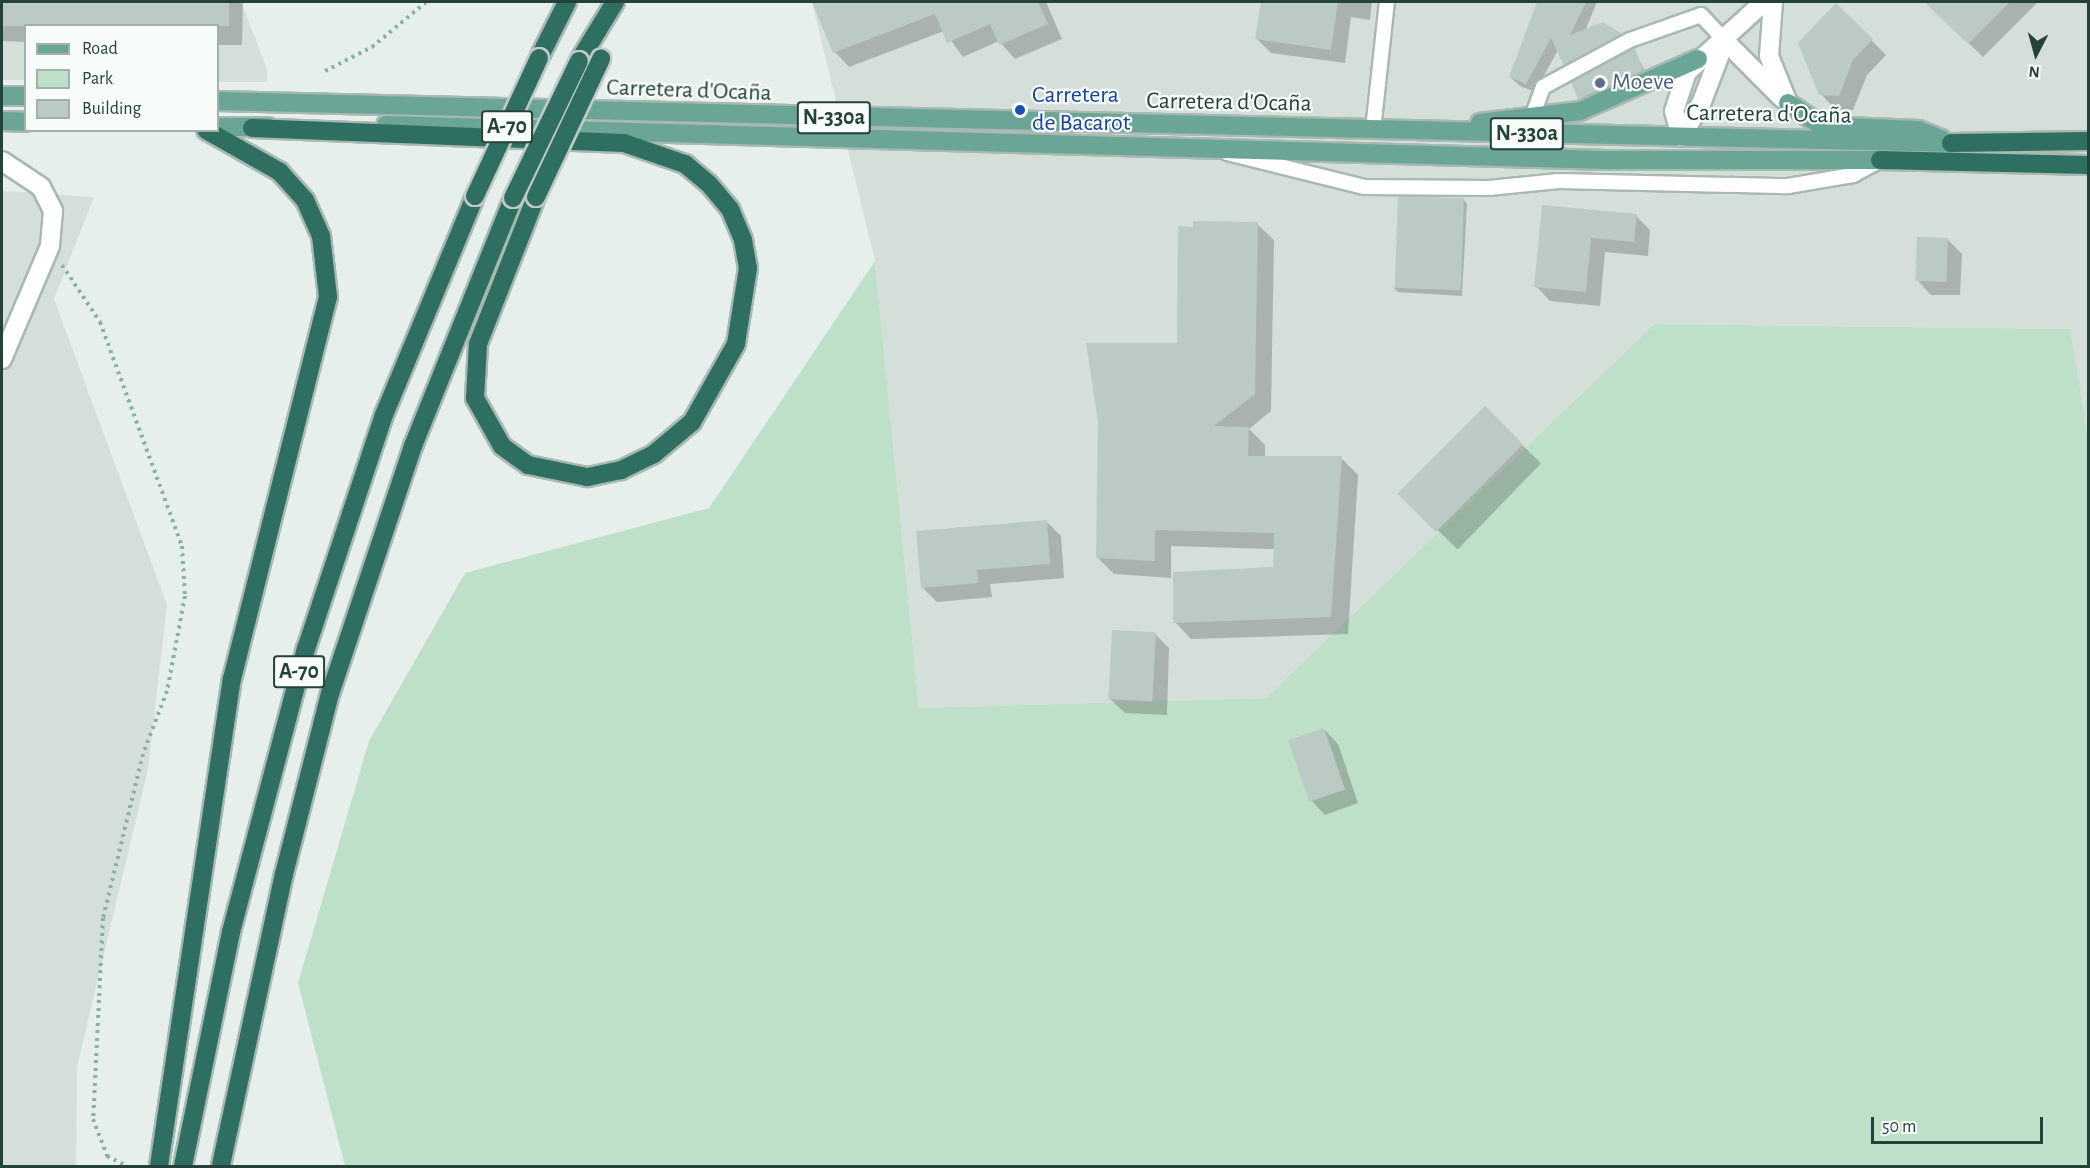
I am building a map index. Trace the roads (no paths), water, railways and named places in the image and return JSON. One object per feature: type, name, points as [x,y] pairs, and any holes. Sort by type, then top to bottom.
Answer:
[{"type":"highway","name":"A-70","points":[[183,1167],[231,932],[306,649],[384,415],[475,196],[567,2]]},
{"type":"highway","name":"A-70","points":[[221,1165],[274,916],[330,694],[413,446],[513,198],[579,61],[612,7]]},
{"type":"highway","points":[[252,128],[624,143],[685,164],[709,184],[730,209],[743,240],[748,268],[736,344],[692,422],[654,454],[621,470],[587,477],[528,465],[502,446],[475,398],[478,344],[536,197],[601,59],[612,7]]},
{"type":"highway","points":[[159,1167],[232,679],[328,297],[321,236],[305,200],[280,172],[210,132]]},
{"type":"highway","points":[[1951,143],[2088,141]]},
{"type":"highway","points":[[1880,160],[2088,165]]},
{"type":"main road","points":[[1373,130],[1531,120],[1617,98],[1698,59]]},
{"type":"main road","points":[[2,96],[24,96]]},
{"type":"main road","name":"Carretera d'Ocaña","points":[[219,101],[1951,143]]},
{"type":"main road","points":[[1788,103],[1822,126],[1918,130],[1951,143]]},
{"type":"main road","points":[[2,121],[24,122]]},
{"type":"main road","name":"Carretera d'Ocaña","points":[[219,127],[622,128],[1219,151],[1880,160]]},
{"type":"main road","points":[[1262,151],[1345,141],[1663,149],[1681,137],[1696,149],[1853,161]]},
{"type":"street","points":[[1681,137],[1676,99],[1698,59],[1725,41],[1764,2]]},
{"type":"street","points":[[1773,2],[1769,56],[1788,103]]},
{"type":"street","points":[[1725,41],[1788,103]]},
{"type":"street","points":[[1681,137],[1701,104],[1725,41]]},
{"type":"street","points":[[2,161],[41,187],[53,211],[50,246],[2,358]]},
{"type":"lane","points":[[1373,130],[1387,2]]},
{"type":"lane","points":[[1531,120],[1543,87],[1640,35],[1701,15],[1725,41]]},
{"type":"lane","points":[[1219,151],[1276,170],[1364,187],[1489,188],[1559,181],[1788,186],[1852,175],[1880,160]]},
{"type":"place","name":"Moeve","points":[[1600,83]]},
{"type":"place","name":"Carretera de Bacarot","points":[[1020,110]]}]
